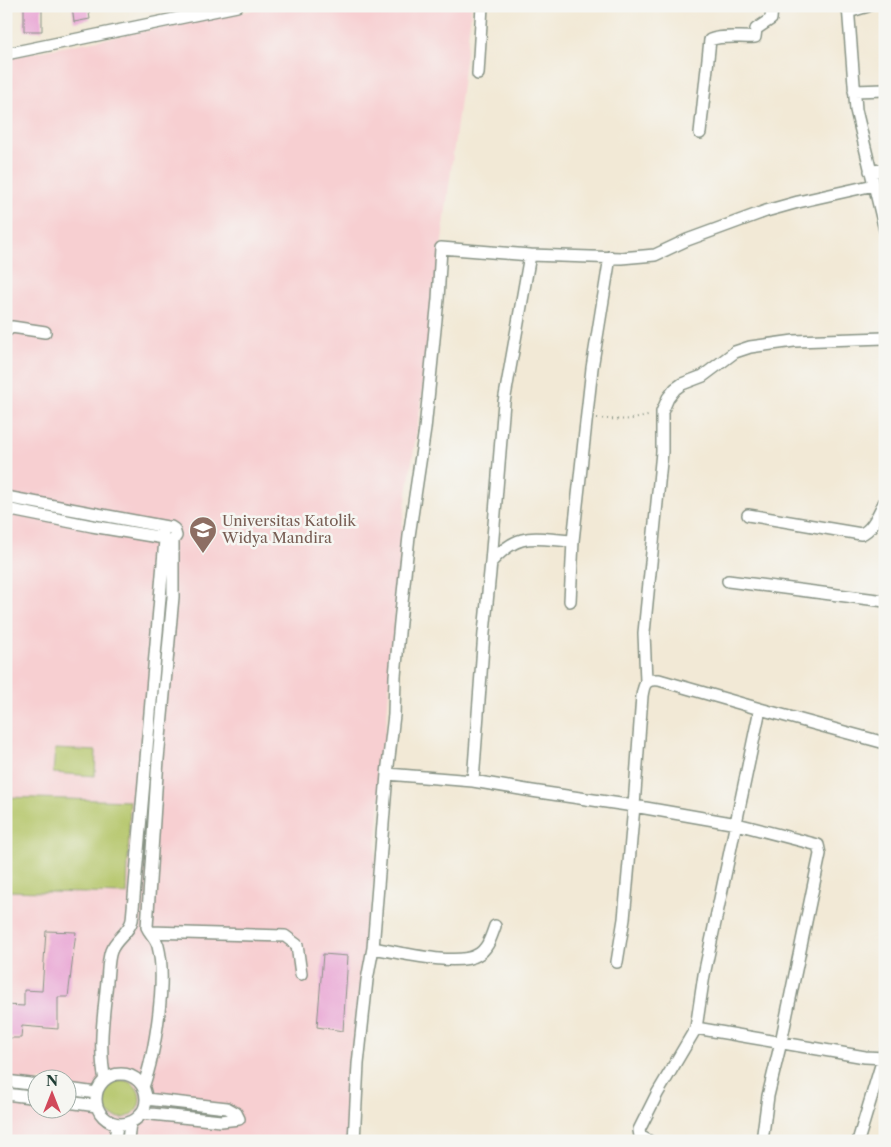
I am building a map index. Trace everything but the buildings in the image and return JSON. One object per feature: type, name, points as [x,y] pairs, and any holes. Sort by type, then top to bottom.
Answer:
[{"type":"street","points":[[6,54],[237,6]]},
{"type":"street","points":[[478,74],[482,6]]},
{"type":"street","points":[[700,133],[710,40],[717,37],[755,37],[756,29],[771,19],[772,6]]},
{"type":"street","points":[[868,6],[848,9],[854,91],[856,110],[885,230]]},
{"type":"street","points":[[854,91],[885,90]]},
{"type":"street","points":[[870,171],[885,170]]},
{"type":"street","points":[[354,1141],[359,1055],[367,980],[373,948],[387,774],[394,715],[395,676],[408,546],[425,429],[438,299],[441,248],[530,256],[621,258],[655,255],[687,240],[715,231],[742,219],[798,202],[874,186]]},
{"type":"street","points":[[473,781],[504,402],[530,256]]},
{"type":"street","points":[[570,601],[573,541],[592,368],[610,257]]},
{"type":"street","points":[[6,331],[12,327],[44,332]]},
{"type":"street","points":[[617,962],[624,918],[642,696],[646,681],[644,633],[662,452],[662,412],[668,398],[682,384],[703,376],[735,352],[750,347],[794,341],[885,338]]},
{"type":"street","points":[[6,497],[167,536]]},
{"type":"street","points":[[748,515],[861,534],[867,531],[885,501]]},
{"type":"street","points":[[6,509],[92,526],[167,536]]},
{"type":"street","points":[[141,1113],[221,1121],[239,1119],[231,1109],[144,1093],[135,1078],[123,1074],[105,1080],[96,1093],[97,1106],[101,1114],[108,1121],[118,1124],[130,1122],[141,1113],[144,1093],[155,1039],[162,967],[156,939],[147,926],[158,759],[173,597],[167,536]]},
{"type":"street","points":[[105,1080],[101,1060],[110,951],[118,938],[129,929],[132,920],[167,536]]},
{"type":"street","points":[[491,562],[508,545],[527,538],[573,541]]},
{"type":"street","points":[[728,581],[885,601]]},
{"type":"street","points":[[646,681],[650,679],[659,680],[885,743]]},
{"type":"street","points":[[649,1141],[640,1136],[639,1130],[657,1094],[696,1028],[701,991],[760,709]]},
{"type":"street","points":[[387,774],[473,781],[634,806],[737,824],[815,844],[820,848],[781,1042],[766,1104],[762,1141]]},
{"type":"street","points":[[373,948],[459,960],[478,954],[488,944],[496,926]]},
{"type":"street","points":[[150,932],[285,936],[298,945],[301,974]]},
{"type":"street","points":[[696,1028],[865,1058],[884,1056],[858,1141]]},
{"type":"street","points":[[28,1084],[12,1082],[11,1095],[28,1097]]},
{"type":"street","points":[[78,1090],[96,1093]]},
{"type":"street","points":[[78,1103],[97,1106]]},
{"type":"street","points":[[128,1141],[130,1122]]},
{"type":"street","points":[[115,1141],[118,1124]]},
{"type":"path","points":[[587,417],[623,421],[662,412]]},
{"type":"shaded area","name":"Universitas Katolik Widya Mandira","points":[[273,6],[472,6],[422,397],[403,520],[371,910],[350,1095],[347,1141],[6,1141],[6,58]]},
{"type":"green space","points":[[55,749],[96,751],[95,776],[53,773]]},
{"type":"green space","points":[[6,797],[130,801],[127,894],[6,891]]},
{"type":"green space","points":[[121,1080],[134,1086],[140,1099],[134,1112],[121,1118],[108,1112],[102,1099],[108,1086]]},
{"type":"place","name":"Universitas Katolik Widya Mandira","points":[[203,554]]}]
